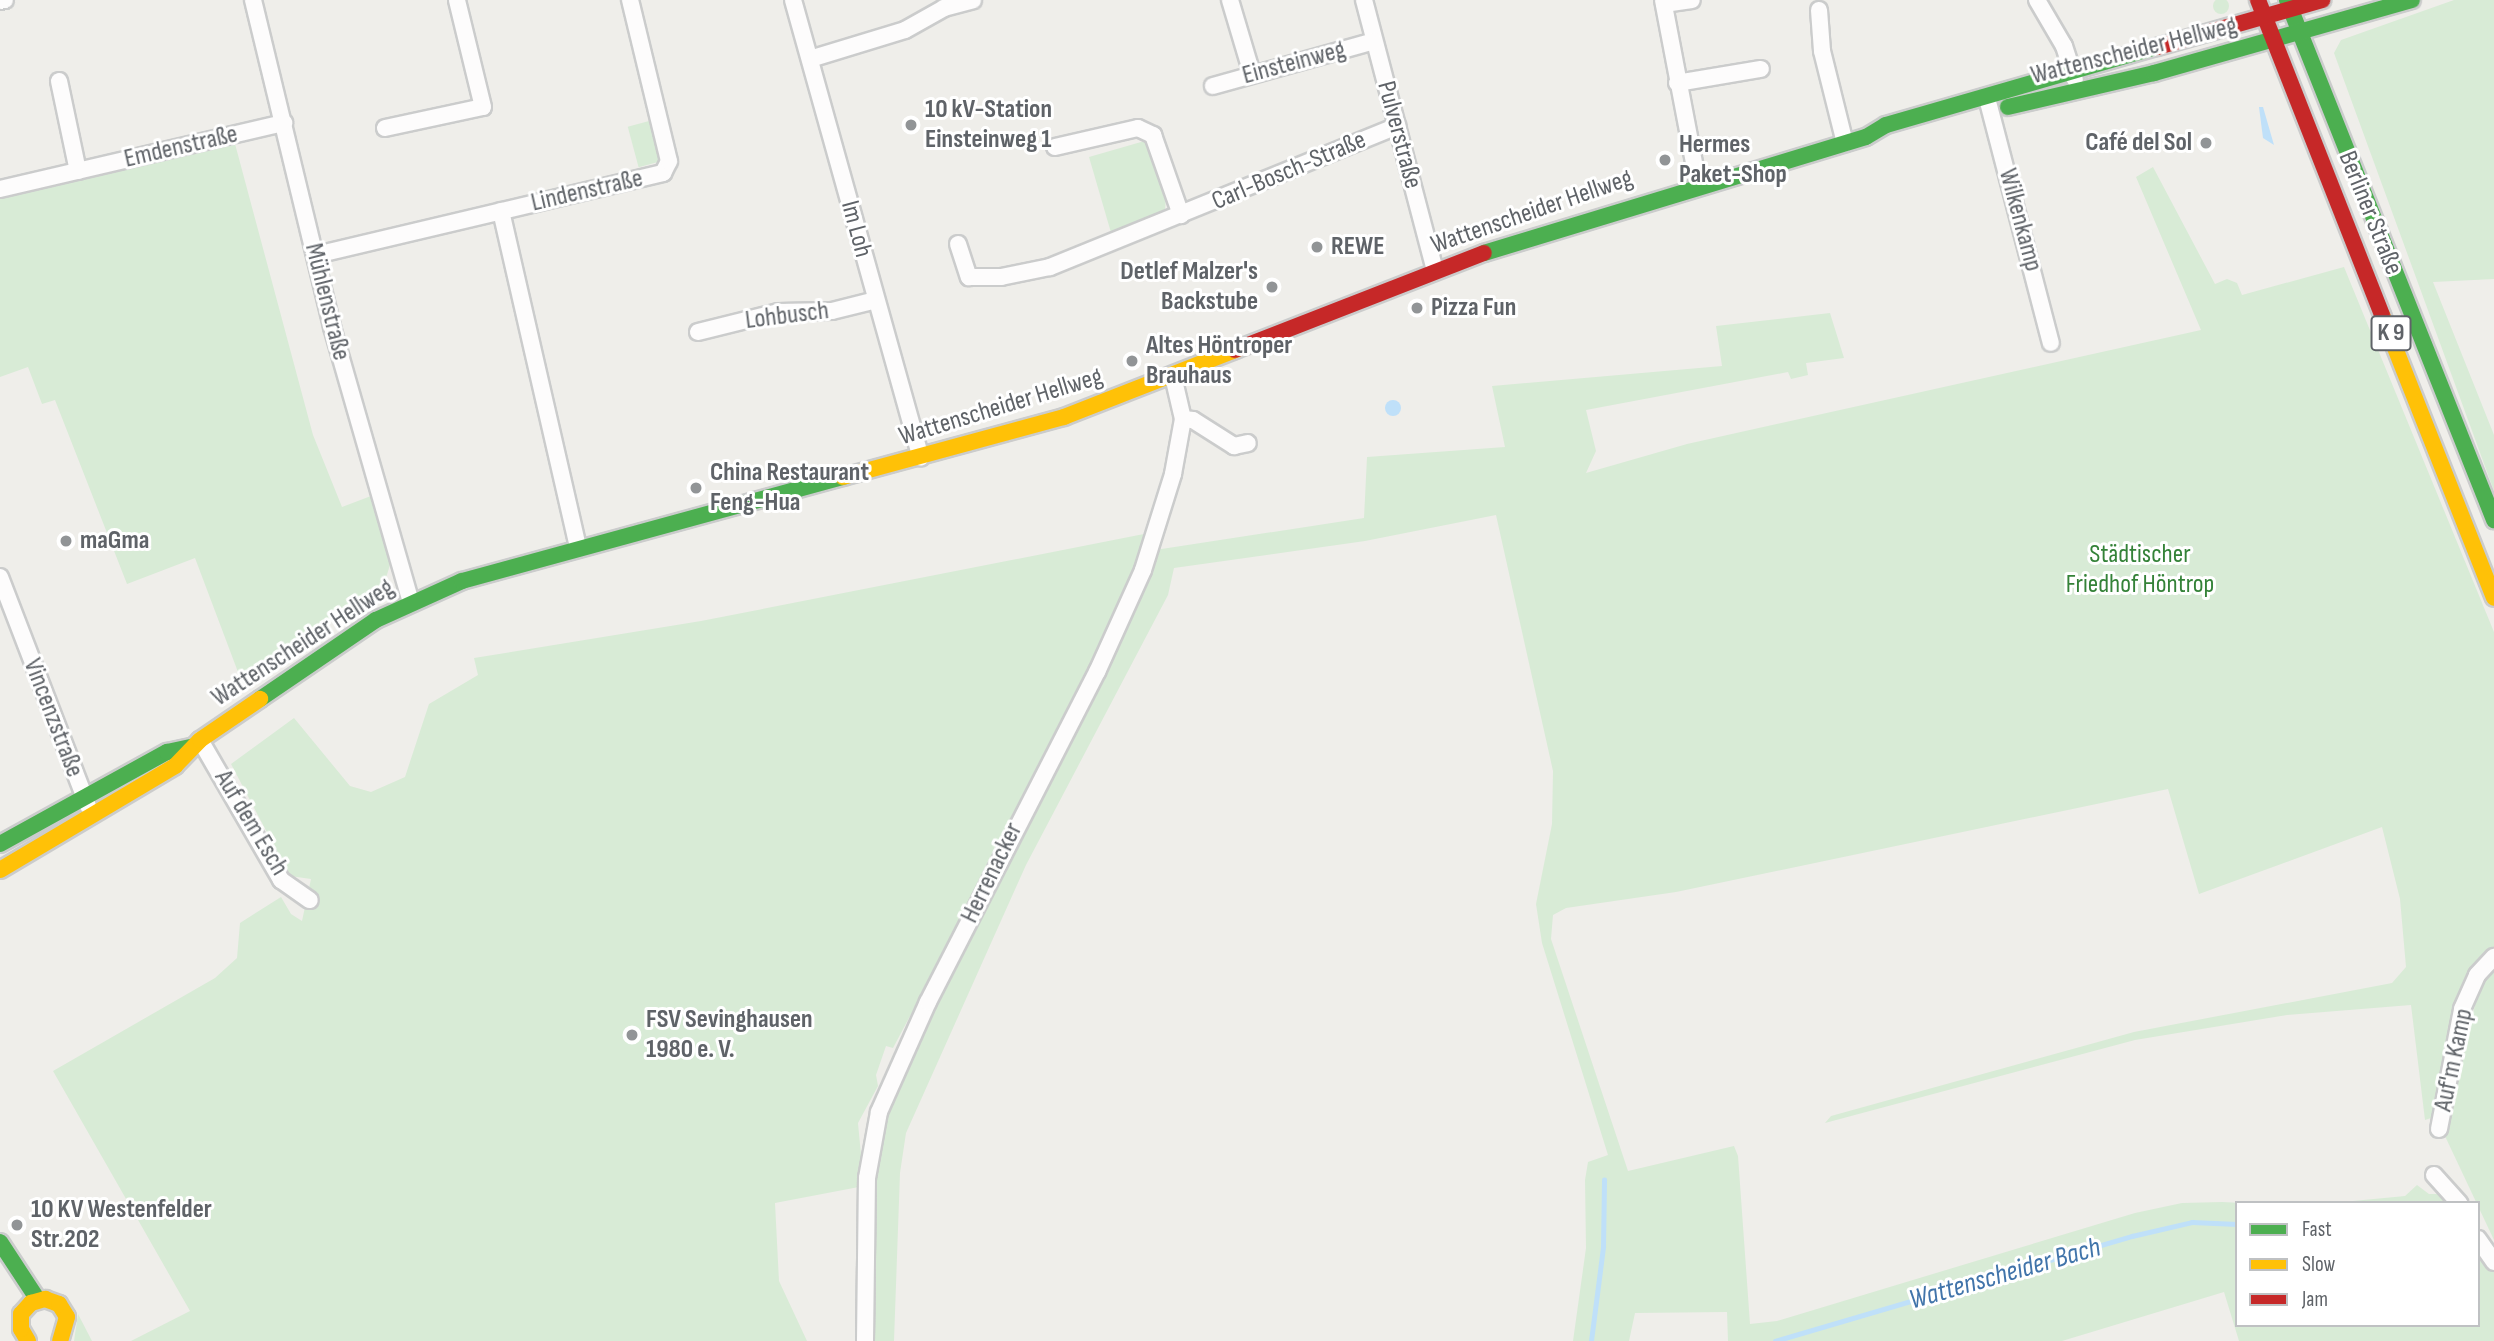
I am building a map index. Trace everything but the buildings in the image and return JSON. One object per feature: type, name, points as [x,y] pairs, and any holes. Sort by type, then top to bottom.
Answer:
[{"type":"main road","name":"Wattenscheider Hellweg","points":[[0,870],[95,817],[175,766],[195,743],[343,641],[411,602],[462,581],[1064,417],[1435,271],[1698,183],[1845,142],[1866,137],[1891,137],[2261,8],[2322,0]]},
{"type":"main road","name":"Wattenscheider Hellweg","points":[[1989,105],[2079,91],[2301,34],[2412,0]]},
{"type":"main road","name":"Berliner Straße","points":[[2289,4],[2494,520]]},
{"type":"main road","name":"Berliner Straße","points":[[2261,8],[2494,598]]},
{"type":"main road","name":"Wattenscheider Hellweg","points":[[0,844],[167,752],[195,743]]},
{"type":"main road","points":[[0,1242],[31,1303]]},
{"type":"main road","points":[[0,1262],[31,1303]]},
{"type":"main road","points":[[31,1303],[53,1300],[65,1310],[68,1324],[60,1341]]},
{"type":"main road","points":[[24,1340],[20,1322],[31,1303]]},
{"type":"street","points":[[0,1],[5,0]]},
{"type":"street","name":"Mühlenstraße","points":[[253,0],[316,255],[411,602]]},
{"type":"street","points":[[385,128],[483,107],[457,0]]},
{"type":"street","name":"Lindenstraße","points":[[316,255],[663,173],[668,167],[630,0]]},
{"type":"street","name":"Im Loh","points":[[793,0],[921,457]]},
{"type":"street","points":[[1230,0],[1252,74]]},
{"type":"street","name":"Pulverstraße","points":[[1364,0],[1435,271]]},
{"type":"street","points":[[1692,0],[1664,2],[1677,83],[1698,183]]},
{"type":"street","points":[[2037,0],[2064,46],[2079,91]]},
{"type":"street","points":[[810,59],[905,30],[964,1]]},
{"type":"street","points":[[1819,10],[1822,51],[1845,142]]},
{"type":"street","name":"Einsteinweg","points":[[1213,86],[1374,41]]},
{"type":"street","points":[[1677,83],[1761,69]]},
{"type":"street","points":[[59,81],[78,171]]},
{"type":"street","name":"Wilkenkamp","points":[[1989,105],[2051,343]]},
{"type":"street","name":"Emdenstraße","points":[[0,189],[284,123]]},
{"type":"street","name":"Carl-Bosch-Straße","points":[[958,244],[968,277],[1001,277],[1050,267],[1396,126]]},
{"type":"street","name":"Carl-Bosch-Straße","points":[[1055,147],[1138,128],[1153,135],[1181,215]]},
{"type":"street","name":"Lindenstraße","points":[[501,211],[578,548]]},
{"type":"street","name":"Lohbusch","points":[[698,332],[778,312],[832,311],[876,300]]},
{"type":"street","name":"Herrenacker","points":[[865,1341],[867,1178],[879,1112],[934,989],[1097,672],[1141,576],[1173,474],[1182,419],[1173,376]]},
{"type":"street","points":[[1182,419],[1193,420],[1234,446],[1248,443]]},
{"type":"street","name":"Vincenzstraße","points":[[0,577],[84,800],[95,817]]},
{"type":"street","name":"Auf dem Esch","points":[[195,743],[281,880],[310,900]]},
{"type":"street","name":"Auf'm Kamp","points":[[2439,1129],[2462,1009],[2477,975],[2494,957]]},
{"type":"street","points":[[2434,1175],[2457,1201]]},
{"type":"street","points":[[2480,1242],[2494,1262]]},
{"type":"green space","points":[[2216,-1],[2226,-1],[2229,9],[2224,14],[2218,14],[2213,9]]},
{"type":"green space","points":[[2454,0],[2494,0],[2494,279],[2433,282],[2494,435],[2494,491],[2334,53],[2341,40]]},
{"type":"green space","points":[[649,121],[660,162],[639,167],[628,127]]},
{"type":"green space","points":[[234,140],[313,435],[342,507],[371,496],[390,565],[384,584],[241,680],[195,558],[127,584],[55,400],[42,404],[28,367],[0,377],[0,193]]},
{"type":"green space","points":[[1148,140],[1166,197],[1165,210],[1156,220],[1112,236],[1089,157]]},
{"type":"green space","name":"Städtischer Friedhof Höntrop","points":[[2153,167],[2215,284],[2227,279],[2237,283],[2242,295],[2344,267],[2494,632],[2494,951],[2472,973],[2440,1115],[2425,1120],[2411,1005],[2287,1015],[2135,1040],[1825,1123],[1831,1116],[2134,1032],[2392,983],[2406,967],[2400,899],[2382,827],[2199,894],[2168,789],[1676,892],[1566,908],[1553,915],[1551,939],[1628,1171],[1734,1146],[1738,1156],[1750,1324],[1777,1321],[2135,1213],[2182,1203],[2222,1202],[2235,1203],[2235,1327],[2480,1327],[2480,1251],[2494,1269],[2494,1341],[2239,1341],[2224,1292],[2062,1341],[1728,1341],[1727,1312],[1635,1313],[1629,1341],[1573,1341],[1586,1248],[1585,1180],[1588,1162],[1608,1155],[1542,943],[1536,904],[1552,824],[1553,771],[1496,515],[1365,541],[1174,568],[1168,595],[1026,865],[906,1133],[900,1173],[894,1341],[869,1341],[871,1190],[888,1097],[1148,569],[1154,568],[1155,550],[1364,518],[1367,457],[1505,447],[1492,386],[1722,366],[1716,326],[1830,313],[1844,358],[1806,363],[1808,375],[1791,379],[1788,372],[1586,410],[1596,451],[1586,473],[1687,444],[2201,330],[2136,177]]},
{"type":"green space","points":[[1149,533],[1084,689],[893,1048],[886,1046],[876,1075],[878,1086],[858,1123],[864,1186],[775,1203],[779,1281],[807,1341],[131,1341],[190,1311],[53,1071],[215,978],[237,958],[240,923],[281,897],[291,914],[302,921],[311,879],[290,876],[231,764],[294,718],[350,786],[371,792],[405,777],[429,704],[478,675],[474,658],[701,621]]},
{"type":"green space","points":[[2494,966],[2494,1240],[2480,1210],[2480,1201],[2476,1201],[2444,1134],[2482,976]]},
{"type":"green space","points":[[2417,1185],[2429,1194],[2454,1194],[2456,1201],[2353,1201],[2405,1196]]},
{"type":"green space","points":[[78,1314],[92,1341],[74,1341]]},
{"type":"water","points":[[2259,107],[2263,107],[2274,145],[2263,138]]},
{"type":"water","points":[[1390,400],[1396,400],[1401,408],[1399,414],[1390,416],[1385,411],[1385,405]]},
{"type":"waterway","points":[[1591,1341],[1603,1247],[1604,1180]]},
{"type":"waterway","name":"Wattenscheider Bach","points":[[1775,1341],[2132,1236],[2192,1222],[2235,1224]]},
{"type":"traffic: fast","points":[[2287,0],[2494,520]]},
{"type":"traffic: fast","points":[[2008,107],[2154,73],[2412,0]]},
{"type":"traffic: fast","points":[[1484,253],[1866,137],[1886,125],[2157,47]]},
{"type":"traffic: fast","points":[[260,699],[376,620],[462,581],[843,477]]},
{"type":"traffic: fast","points":[[0,844],[167,752],[191,747]]},
{"type":"traffic: fast","points":[[0,1242],[38,1300]]},
{"type":"traffic: slow","points":[[2382,315],[2494,598]]},
{"type":"traffic: slow","points":[[843,477],[1064,417],[1235,350]]},
{"type":"traffic: slow","points":[[0,870],[175,766],[200,740],[260,699]]},
{"type":"traffic: slow","points":[[28,1341],[21,1329],[21,1314],[31,1303],[45,1299],[59,1304],[67,1317],[60,1341]]},
{"type":"traffic: jam","points":[[2258,0],[2382,315]]},
{"type":"traffic: jam","points":[[2157,47],[2322,0]]},
{"type":"traffic: jam","points":[[1235,350],[1484,253]]},
{"type":"place","name":"10 kV-Station Einsteinweg 1","points":[[911,125]]},
{"type":"place","name":"Café del Sol","points":[[2206,143]]},
{"type":"place","name":"Hermes Paket-Shop","points":[[1665,160]]},
{"type":"place","name":"REWE","points":[[1317,247]]},
{"type":"place","name":"Detlef Malzer's Backstube","points":[[1272,287]]},
{"type":"place","name":"Pizza Fun","points":[[1417,308]]},
{"type":"place","name":"Altes Höntroper Brauhaus","points":[[1132,361]]},
{"type":"place","name":"China Restaurant Feng-Hua","points":[[696,488]]},
{"type":"place","name":"maGma","points":[[66,541]]},
{"type":"place","name":"FSV Sevinghausen 1980 e. V.","points":[[632,1035]]},
{"type":"place","name":"10 KV Westenfelder Str.202","points":[[17,1225]]}]
